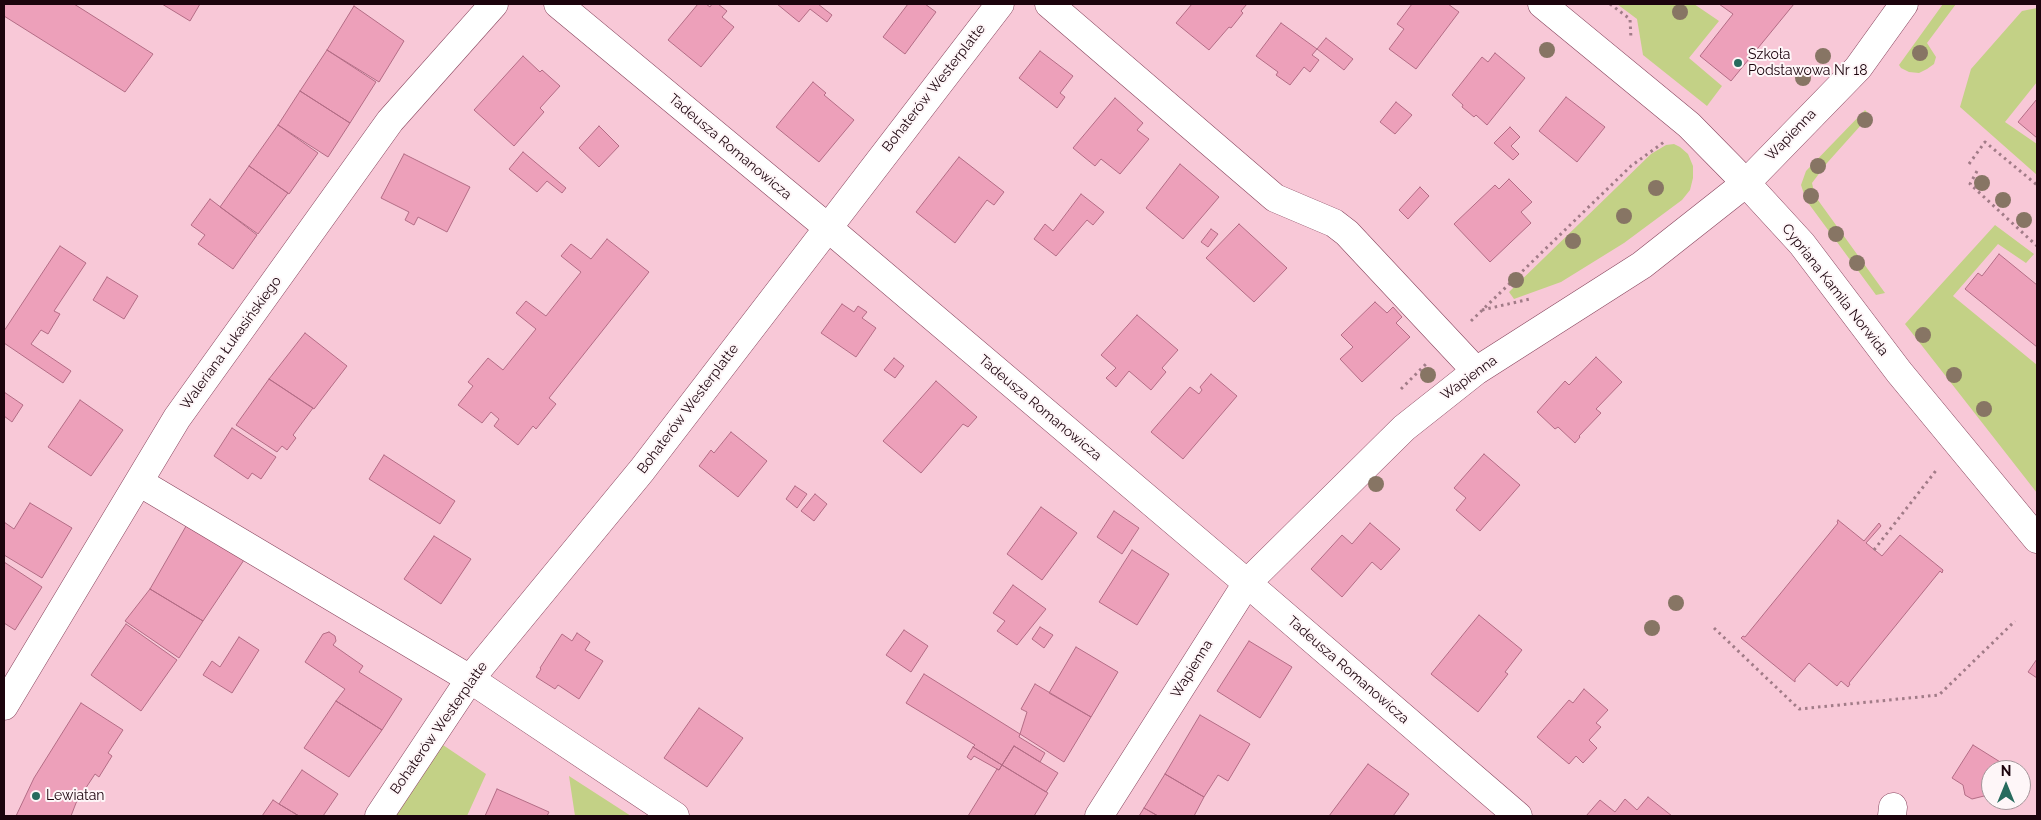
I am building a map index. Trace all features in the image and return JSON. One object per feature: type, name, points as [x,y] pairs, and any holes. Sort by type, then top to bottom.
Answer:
[{"type":"street","name":"Waleriana Łukasińskiego","points":[[4,706],[177,418],[390,121],[494,4]]},
{"type":"street","name":"Tadeusza Romanowicza","points":[[558,4],[827,227],[1247,582],[1518,816]]},
{"type":"street","name":"Bohaterów Westerplatte","points":[[379,816],[470,679],[642,470],[1000,4]]},
{"type":"street","points":[[1049,4],[1275,198],[1334,223],[1347,233],[1476,371]]},
{"type":"street","name":"Cypriana Kamila Norwida","points":[[1542,4],[1689,125],[1746,183],[1802,244],[1899,372],[2037,539]]},
{"type":"street","name":"Wapienna","points":[[1099,816],[1247,582],[1404,428],[1476,371],[1642,265],[1746,183],[1858,68],[1904,4]]},
{"type":"street","points":[[139,482],[470,679],[675,816]]},
{"type":"path","points":[[1610,4],[1630,19],[1632,48]]},
{"type":"path","points":[[1449,342],[1631,166],[1667,141]]},
{"type":"path","points":[[1969,164],[1986,142],[2037,185]]},
{"type":"path","points":[[1977,171],[1970,184],[2037,246]]},
{"type":"path","points":[[1482,310],[1534,298]]},
{"type":"path","points":[[1874,550],[1943,462]]},
{"type":"path","points":[[1714,628],[1799,709],[1939,695],[2015,621]]},
{"type":"green space","points":[[1617,4],[1694,4],[1719,21],[1689,58],[1722,86],[1707,106],[1643,55],[1637,19]]},
{"type":"green space","points":[[1943,4],[1956,4],[1927,43],[1936,57],[1934,64],[1919,73],[1909,72],[1901,68],[1899,65]]},
{"type":"green space","points":[[2037,8],[2037,82],[2005,122],[2037,144],[2037,175],[1960,107],[1971,69],[2022,11]]},
{"type":"green space","points":[[1865,110],[1870,115],[1827,163],[1812,183],[1815,196],[1885,293],[1876,295],[1806,200],[1801,185],[1806,171]]},
{"type":"green space","points":[[1674,144],[1688,154],[1693,166],[1690,190],[1682,200],[1624,243],[1561,282],[1514,299],[1509,292],[1651,154],[1666,145]]},
{"type":"green space","points":[[1995,225],[2034,254],[2026,263],[1998,244],[1953,296],[2037,365],[2037,493],[1905,324]]},
{"type":"green space","points":[[443,745],[486,774],[467,816],[396,816]]},
{"type":"green space","points":[[569,776],[631,816],[575,816]]},
{"type":"building","points":[[4,4],[74,4],[153,54],[125,92],[4,16]]},
{"type":"building","points":[[162,4],[200,4],[190,21]]},
{"type":"building","points":[[698,4],[706,4],[710,7],[712,4],[718,4],[727,11],[722,17],[734,27],[701,67],[668,40]]},
{"type":"building","points":[[777,4],[818,4],[832,15],[827,22],[810,9],[799,22]]},
{"type":"building","points":[[908,4],[925,4],[936,12],[905,54],[883,37]]},
{"type":"building","points":[[1192,4],[1247,4],[1241,11],[1243,13],[1231,28],[1229,27],[1209,50],[1176,23]]},
{"type":"building","points":[[1412,4],[1448,4],[1459,12],[1416,69],[1389,49],[1404,29],[1397,24]]},
{"type":"building","points":[[1719,4],[1794,4],[1731,81],[1700,56],[1733,14]]},
{"type":"building","points":[[354,6],[404,41],[379,82],[327,50]]},
{"type":"building","points":[[1281,23],[1317,49],[1312,55],[1319,60],[1310,72],[1304,67],[1290,85],[1276,75],[1278,72],[1256,56]]},
{"type":"building","points":[[1326,38],[1353,59],[1344,70],[1317,49]]},
{"type":"building","points":[[327,50],[376,82],[350,123],[300,91]]},
{"type":"building","points":[[1040,51],[1073,76],[1060,93],[1065,97],[1057,108],[1019,78]]},
{"type":"building","points":[[1495,53],[1525,78],[1487,125],[1476,115],[1474,117],[1462,107],[1463,105],[1452,95],[1482,57],[1488,62]]},
{"type":"building","points":[[523,56],[540,72],[542,70],[560,86],[540,108],[544,112],[514,146],[474,110]]},
{"type":"building","points":[[813,82],[826,93],[824,95],[854,120],[819,162],[776,127]]},
{"type":"building","points":[[300,91],[350,123],[328,157],[278,125]]},
{"type":"building","points":[[1566,97],[1605,127],[1577,162],[1539,131]]},
{"type":"building","points":[[1115,98],[1143,123],[1137,130],[1149,139],[1120,174],[1101,159],[1095,166],[1073,148]]},
{"type":"building","points":[[2037,99],[2037,138],[2018,122]]},
{"type":"building","points":[[1396,102],[1412,115],[1395,134],[1380,122]]},
{"type":"building","points":[[278,125],[318,153],[289,194],[249,166]]},
{"type":"building","points":[[599,126],[619,146],[599,167],[579,148]]},
{"type":"building","points":[[1510,127],[1520,137],[1511,146],[1519,154],[1513,160],[1494,143]]},
{"type":"building","points":[[523,152],[566,188],[562,193],[547,181],[537,192],[509,169]]},
{"type":"building","points":[[404,154],[470,187],[447,232],[418,217],[414,225],[405,220],[409,212],[381,198]]},
{"type":"building","points":[[959,157],[1004,192],[994,205],[987,200],[955,243],[916,212]]},
{"type":"building","points":[[1180,164],[1219,197],[1183,239],[1146,208]]},
{"type":"building","points":[[249,166],[288,193],[258,234],[220,207]]},
{"type":"building","points":[[1509,179],[1532,202],[1521,212],[1531,223],[1490,262],[1454,224],[1495,185],[1499,189]]},
{"type":"building","points":[[1420,187],[1429,196],[1408,219],[1399,210]]},
{"type":"building","points":[[1081,194],[1104,212],[1093,225],[1087,220],[1056,256],[1034,239],[1045,224],[1053,231]]},
{"type":"building","points":[[210,199],[257,235],[233,269],[198,244],[205,235],[191,225]]},
{"type":"building","points":[[1239,224],[1287,268],[1254,302],[1206,258]]},
{"type":"building","points":[[1211,229],[1218,234],[1208,247],[1201,242]]},
{"type":"building","points":[[607,239],[649,272],[549,398],[556,404],[536,429],[533,426],[518,445],[494,426],[499,419],[491,412],[482,423],[458,405],[473,386],[468,382],[488,358],[503,370],[536,329],[516,313],[526,301],[546,316],[581,272],[561,256],[571,244],[591,259]]},
{"type":"building","points":[[60,246],[86,263],[54,311],[60,314],[48,334],[41,330],[31,344],[71,371],[63,383],[4,343],[4,331]]},
{"type":"building","points":[[1999,254],[2037,285],[2037,347],[1965,289],[1978,273],[1982,276]]},
{"type":"building","points":[[107,277],[138,296],[124,319],[93,300]]},
{"type":"building","points":[[1375,302],[1387,313],[1393,307],[1402,317],[1396,323],[1410,337],[1362,382],[1340,359],[1353,347],[1341,335]]},
{"type":"building","points":[[842,304],[854,312],[858,306],[867,312],[862,318],[876,328],[856,357],[821,333]]},
{"type":"building","points":[[1137,315],[1178,350],[1162,368],[1166,372],[1151,390],[1129,371],[1116,387],[1106,378],[1116,368],[1101,355]]},
{"type":"building","points":[[305,333],[347,366],[314,409],[269,379]]},
{"type":"building","points":[[1596,357],[1622,382],[1596,409],[1601,413],[1579,436],[1575,443],[1558,427],[1555,429],[1537,412],[1565,381],[1569,385]]},
{"type":"building","points":[[894,358],[904,366],[895,378],[884,370]]},
{"type":"building","points":[[1211,374],[1237,396],[1183,459],[1151,432],[1190,387],[1199,394],[1202,390],[1200,387]]},
{"type":"building","points":[[269,379],[313,408],[293,435],[296,438],[287,450],[282,446],[277,452],[236,425]]},
{"type":"building","points":[[936,381],[977,417],[968,427],[963,424],[921,473],[883,441]]},
{"type":"building","points":[[4,392],[23,405],[12,422],[4,416]]},
{"type":"building","points":[[80,400],[123,430],[91,476],[48,447]]},
{"type":"building","points":[[232,428],[276,457],[261,479],[252,473],[248,479],[214,456]]},
{"type":"building","points":[[731,432],[767,461],[738,497],[699,466],[711,450],[714,453]]},
{"type":"building","points":[[1484,454],[1520,485],[1480,531],[1456,510],[1466,498],[1454,488]]},
{"type":"building","points":[[384,455],[455,501],[440,524],[369,479]]},
{"type":"building","points":[[795,486],[807,494],[797,508],[786,499]]},
{"type":"building","points":[[815,494],[827,504],[814,521],[801,511]]},
{"type":"building","points":[[30,503],[72,528],[42,578],[4,555],[4,522],[14,529]]},
{"type":"building","points":[[1041,507],[1077,533],[1042,580],[1007,554]]},
{"type":"building","points":[[1114,511],[1139,528],[1122,554],[1097,537]]},
{"type":"building","points":[[1838,520],[1864,541],[1879,523],[1881,526],[1866,543],[1882,556],[1900,535],[1943,570],[1942,573],[1940,571],[1849,683],[1848,687],[1841,681],[1837,686],[1809,663],[1795,679],[1795,682],[1741,638],[1745,637],[1838,523]]},
{"type":"building","points":[[189,521],[246,557],[203,621],[150,589]]},
{"type":"building","points":[[1370,523],[1400,549],[1381,570],[1372,562],[1342,597],[1311,569],[1342,535],[1352,544]]},
{"type":"building","points":[[434,536],[471,559],[441,604],[404,579]]},
{"type":"building","points":[[1132,550],[1169,574],[1137,625],[1099,602]]},
{"type":"building","points":[[4,562],[42,587],[15,630],[4,623]]},
{"type":"building","points":[[1013,585],[1046,609],[1017,645],[997,631],[1005,621],[993,613]]},
{"type":"building","points":[[150,589],[203,621],[179,658],[125,621]]},
{"type":"building","points":[[1479,615],[1522,650],[1505,672],[1508,674],[1478,712],[1431,674]]},
{"type":"building","points":[[126,624],[177,660],[141,711],[91,675]]},
{"type":"building","points":[[1040,627],[1053,635],[1044,648],[1032,639]]},
{"type":"building","points":[[904,630],[928,646],[911,672],[886,655]]},
{"type":"building","points":[[329,632],[335,636],[336,641],[333,645],[363,666],[359,672],[402,699],[382,730],[336,701],[345,689],[305,662],[323,634]]},
{"type":"building","points":[[577,633],[590,642],[585,650],[603,661],[579,699],[558,685],[555,689],[536,677],[562,634],[572,641]]},
{"type":"building","points":[[239,637],[259,650],[232,693],[203,675],[212,661],[220,667]]},
{"type":"building","points":[[1249,641],[1292,667],[1260,718],[1217,691]]},
{"type":"building","points":[[1076,647],[1118,672],[1091,717],[1049,693]]},
{"type":"building","points":[[2037,659],[2037,678],[2028,672]]},
{"type":"building","points":[[924,674],[1020,734],[1019,737],[1045,753],[1040,762],[1014,746],[1002,765],[973,747],[975,745],[906,703]]},
{"type":"building","points":[[1035,684],[1091,717],[1064,762],[1020,734],[1027,712],[1021,709]]},
{"type":"building","points":[[1584,689],[1608,710],[1596,723],[1601,727],[1589,740],[1597,748],[1583,763],[1576,756],[1569,764],[1537,737],[1569,700],[1573,703]]},
{"type":"building","points":[[336,701],[382,730],[349,777],[304,748]]},
{"type":"building","points":[[81,703],[123,730],[108,753],[112,756],[99,777],[95,774],[76,803],[71,816],[16,816],[34,778]]},
{"type":"building","points":[[699,708],[743,738],[707,787],[664,758]]},
{"type":"building","points":[[1200,715],[1250,744],[1228,781],[1218,775],[1204,797],[1165,774]]},
{"type":"building","points":[[1973,745],[1997,760],[1981,760],[1981,797],[1972,799],[1965,795],[1963,785],[1952,778]]},
{"type":"building","points":[[1014,746],[1058,773],[1046,792],[1002,765]]},
{"type":"building","points":[[973,747],[1002,765],[999,770],[974,756],[971,760],[967,757]]},
{"type":"building","points":[[1368,764],[1409,794],[1393,816],[1329,816]]},
{"type":"building","points":[[1002,765],[1048,793],[1034,816],[968,816],[997,769],[999,770]]},
{"type":"building","points":[[302,770],[338,794],[323,816],[299,816],[279,804]]},
{"type":"building","points":[[1165,774],[1204,797],[1194,816],[1158,816],[1144,808]]},
{"type":"building","points":[[497,789],[549,812],[547,816],[485,816]]},
{"type":"building","points":[[1648,797],[1672,816],[1586,816],[1600,800],[1615,812],[1625,799],[1637,810]]},
{"type":"building","points":[[273,800],[279,804],[299,816],[262,816]]},
{"type":"building","points":[[1144,808],[1158,816],[1139,816]]},
{"type":"place","name":"Szkoła Podstawowa Nr 18","points":[[1738,63]]},
{"type":"place","name":"Lewiatan","points":[[36,796]]}]
